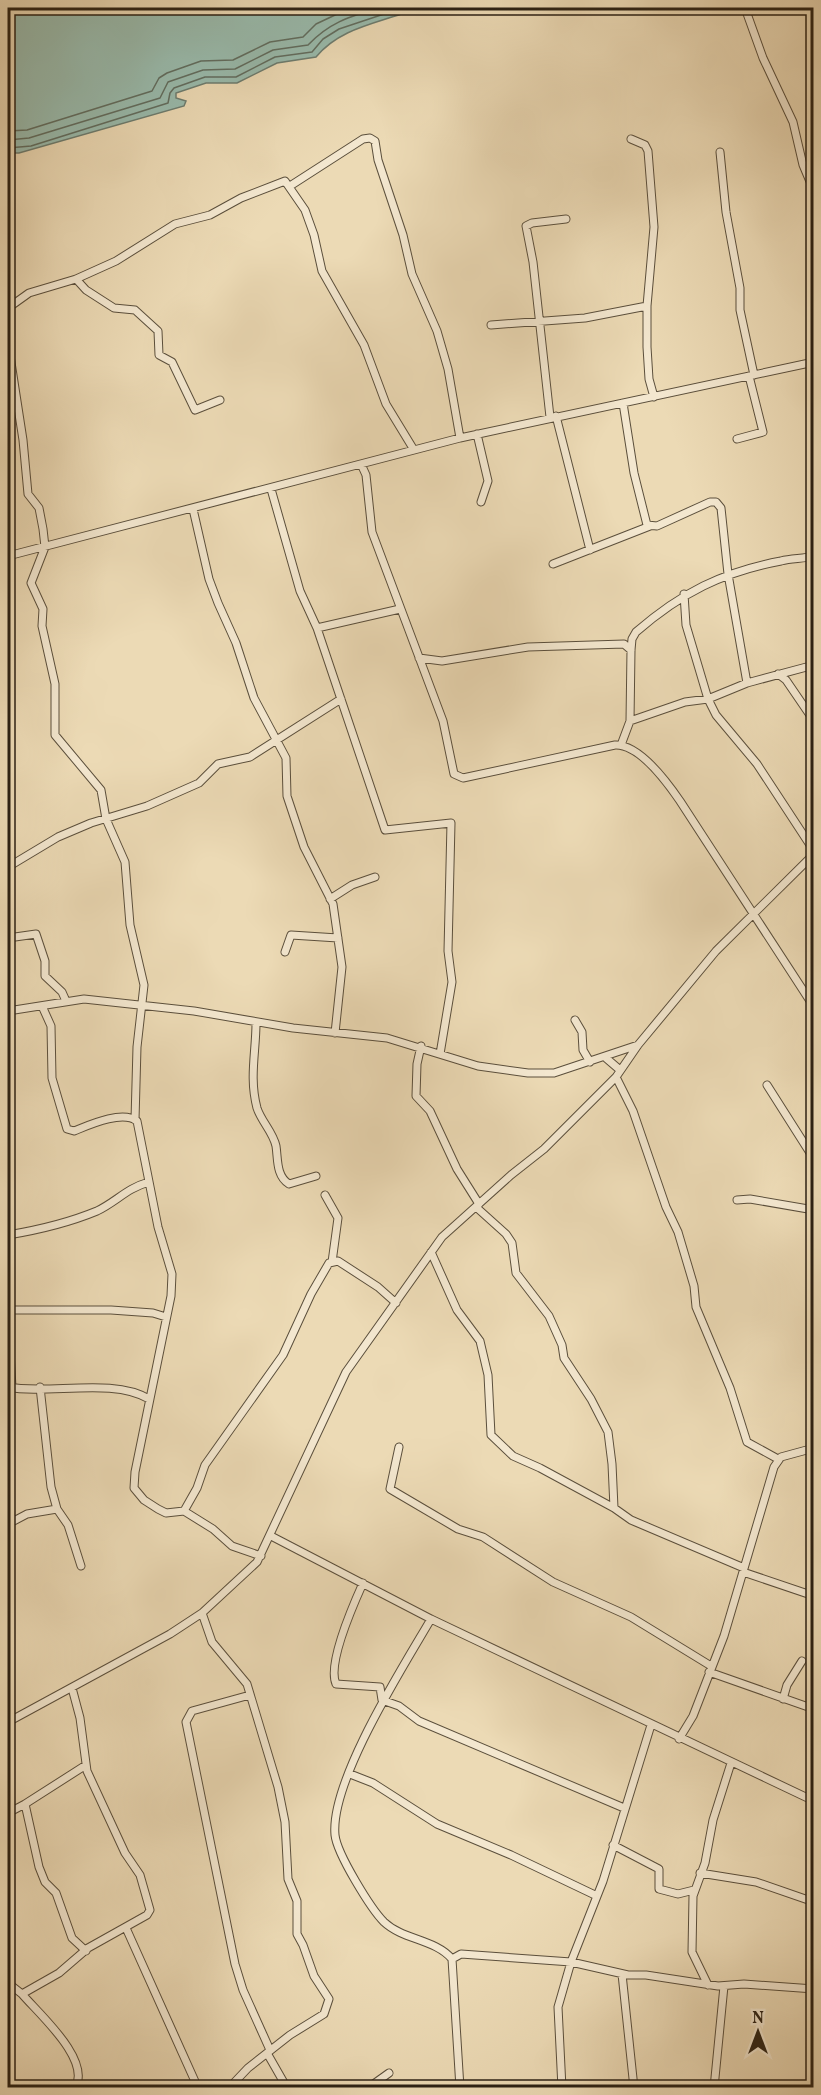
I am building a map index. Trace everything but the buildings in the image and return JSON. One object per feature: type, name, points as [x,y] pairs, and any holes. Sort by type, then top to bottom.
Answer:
[{"type":"street","points":[[745,8],[766,66],[793,122],[803,165],[813,191]]},
{"type":"street","points":[[290,186],[363,139],[370,138],[375,141],[378,160],[403,235],[412,274],[437,331],[448,369],[460,438]]},
{"type":"street","points":[[631,140],[645,145],[649,166],[654,226],[647,306],[648,365],[654,397]]},
{"type":"street","points":[[720,152],[726,213],[740,288],[740,310],[763,432],[736,439]]},
{"type":"street","points":[[8,308],[28,293],[76,279],[116,261],[175,224],[210,215],[280,181],[290,186],[305,210],[314,235],[322,271],[364,345],[386,404],[414,450]]},
{"type":"street","points":[[566,219],[532,223],[526,226],[553,416],[590,550]]},
{"type":"street","points":[[76,279],[86,290],[114,308],[135,310],[158,331],[159,355],[172,362],[195,410],[220,400]]},
{"type":"street","points":[[491,325],[585,318],[647,306]]},
{"type":"street","points":[[8,344],[23,440],[28,494],[39,508],[45,547],[31,583],[43,609],[42,626],[55,684],[55,735],[101,790],[106,819],[125,862],[130,925],[144,985],[137,1047],[135,1120],[158,1227],[172,1274],[166,1317],[133,1480],[134,1488],[144,1500],[158,1509],[166,1513],[184,1511],[213,1528],[232,1546],[261,1556]]},
{"type":"street","points":[[8,556],[460,438],[553,416],[654,397],[813,362]]},
{"type":"street","points":[[623,403],[640,501],[645,521],[650,526]]},
{"type":"street","points":[[477,434],[488,481],[481,502]]},
{"type":"street","points":[[361,464],[366,475],[370,523],[443,721],[452,768],[458,778],[621,745],[633,749],[667,782],[755,913],[813,1007]]},
{"type":"street","points":[[271,489],[290,561],[317,628],[385,830],[451,823],[448,951],[452,982],[440,1054]]},
{"type":"street","points":[[553,564],[650,526],[667,522],[706,503],[716,502],[724,516],[728,574],[747,683]]},
{"type":"street","points":[[193,509],[209,579],[236,643],[254,698],[286,758],[287,796],[304,847],[330,899],[342,967],[336,1033]]},
{"type":"street","points":[[624,644],[684,594],[728,574],[781,560],[813,556]]},
{"type":"street","points":[[8,1722],[138,1653],[202,1613],[261,1556],[293,1480],[346,1372],[431,1252],[442,1238],[477,1205],[544,1149],[618,1074],[638,1045],[716,951],[813,852],[758,764],[716,715],[708,699],[686,625],[684,594]]},
{"type":"street","points":[[317,628],[400,609]]},
{"type":"street","points":[[621,745],[630,721],[633,635]]},
{"type":"street","points":[[419,658],[442,660],[528,647],[624,644],[631,650]]},
{"type":"street","points":[[630,721],[685,702],[708,699],[747,683],[813,665]]},
{"type":"street","points":[[786,680],[788,671]]},
{"type":"street","points":[[778,674],[786,680],[813,721]]},
{"type":"street","points":[[8,867],[58,837],[158,802],[199,783],[218,764],[250,757],[341,699]]},
{"type":"street","points":[[330,899],[352,885],[375,877]]},
{"type":"street","points":[[8,938],[36,934],[45,961],[45,976],[62,992],[66,1001]]},
{"type":"street","points":[[285,952],[287,940],[291,935],[338,938]]},
{"type":"street","points":[[8,1011],[84,999],[256,1023],[387,1038],[421,1046],[478,1066],[528,1073],[554,1073],[606,1058],[638,1045]]},
{"type":"street","points":[[42,1006],[51,1026],[52,1078],[68,1129],[74,1131],[116,1119],[135,1120]]},
{"type":"street","points":[[575,1020],[582,1032],[583,1050],[590,1062]]},
{"type":"street","points":[[256,1023],[252,1062],[255,1098],[264,1123],[275,1142],[278,1169],[284,1181],[289,1184],[316,1176]]},
{"type":"street","points":[[412,1044],[417,1064]]},
{"type":"street","points":[[421,1046],[417,1064],[416,1096],[430,1112],[452,1160],[477,1205],[512,1243],[516,1273],[549,1316],[562,1346],[564,1358],[591,1399],[608,1432],[614,1508]]},
{"type":"street","points":[[606,1058],[618,1074],[666,1207],[678,1232],[694,1286],[696,1307],[730,1389],[747,1442],[778,1459],[813,1448]]},
{"type":"street","points":[[767,1085],[813,1159]]},
{"type":"street","points":[[8,1235],[66,1223],[97,1210],[138,1185],[149,1182]]},
{"type":"street","points":[[184,1511],[197,1488],[205,1465],[283,1355],[311,1294],[332,1262],[338,1218],[325,1195]]},
{"type":"street","points":[[737,1200],[750,1199],[813,1210]]},
{"type":"street","points":[[431,1252],[457,1310],[480,1341],[488,1375],[491,1435],[513,1456],[614,1508],[631,1520],[744,1570],[813,1596]]},
{"type":"street","points":[[332,1262],[338,1261],[351,1269],[396,1303]]},
{"type":"street","points":[[8,1310],[111,1310],[153,1313],[166,1317]]},
{"type":"street","points":[[8,1315],[10,1387],[106,1389],[136,1393],[149,1399]]},
{"type":"street","points":[[40,1387],[51,1487],[57,1509],[68,1525],[81,1566]]},
{"type":"street","points":[[399,1447],[390,1489],[458,1529],[483,1537],[553,1582],[631,1617],[710,1669],[813,1709]]},
{"type":"street","points":[[679,1739],[693,1716],[724,1636],[778,1459]]},
{"type":"street","points":[[8,1524],[27,1514],[57,1509]]},
{"type":"street","points":[[271,1536],[431,1619],[813,1801]]},
{"type":"street","points":[[363,1582],[340,1645],[334,1682],[340,1686],[380,1687],[382,1700]]},
{"type":"street","points":[[202,1613],[212,1642],[245,1679],[278,1787],[285,1822],[288,1879],[297,1901],[297,1934],[314,1976],[329,1999],[324,2014],[269,2051],[229,2088]]},
{"type":"street","points":[[431,1619],[382,1700],[350,1773],[339,1806],[335,1830],[342,1857],[386,1924],[437,1947],[452,1959],[460,2088]]},
{"type":"street","points":[[783,1699],[787,1685],[802,1661]]},
{"type":"street","points":[[22,1994],[59,1973],[86,1951],[147,1915],[150,1906],[140,1875],[125,1853],[86,1765],[80,1718],[72,1688]]},
{"type":"street","points":[[250,1695],[192,1711],[186,1722],[235,1964],[243,1990],[287,2088]]},
{"type":"street","points":[[382,1700],[399,1706],[419,1720],[624,1808]]},
{"type":"street","points":[[562,2088],[557,2014],[571,1962],[597,1896],[651,1725]]},
{"type":"street","points":[[708,1985],[692,1952],[694,1890],[717,1803],[731,1763]]},
{"type":"street","points":[[8,1813],[86,1765]]},
{"type":"street","points":[[350,1773],[373,1782],[437,1824],[511,1854],[597,1896]]},
{"type":"street","points":[[25,1804],[39,1867],[45,1882],[56,1893],[72,1938],[86,1951]]},
{"type":"street","points":[[613,1845],[659,1869],[659,1889],[678,1894],[694,1890]]},
{"type":"street","points":[[700,1873],[756,1882],[813,1902]]},
{"type":"street","points":[[126,1928],[198,2088]]},
{"type":"street","points":[[452,1959],[460,1953],[571,1962],[622,1974],[708,1985],[744,1984],[813,1989]]},
{"type":"street","points":[[691,1982],[700,1971]]},
{"type":"street","points":[[622,1974],[634,2088]]},
{"type":"street","points":[[8,1983],[22,1994],[64,2041],[74,2056],[80,2073],[75,2088]]},
{"type":"street","points":[[714,2088],[724,1986]]},
{"type":"street","points":[[368,2088],[388,2073]]},
{"type":"water","points":[[8,8],[412,8],[407,12],[346,34],[335,40],[316,57],[277,63],[237,83],[206,83],[176,93],[176,98],[186,101],[184,106],[19,153],[8,153]]}]
